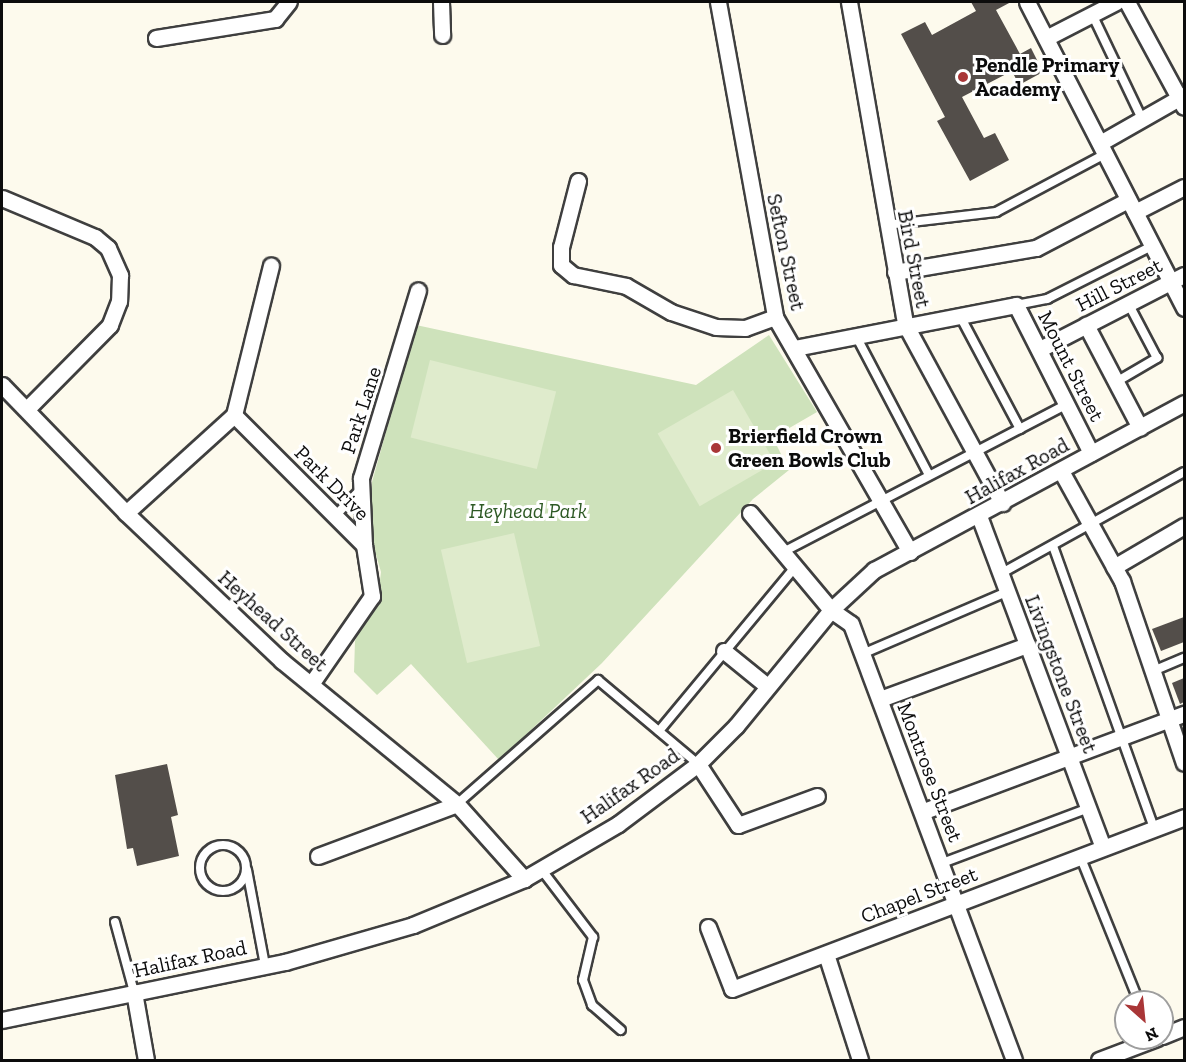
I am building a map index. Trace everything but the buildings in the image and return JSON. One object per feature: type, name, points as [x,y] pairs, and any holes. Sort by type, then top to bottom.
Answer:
[{"type":"street","points":[[156,38],[275,20],[289,2]]},
{"type":"street","points":[[441,2],[442,35]]},
{"type":"street","name":"Sefton Street","points":[[718,2],[775,317],[795,348],[910,552]]},
{"type":"street","name":"Bird Street","points":[[849,2],[905,324],[1002,503]]},
{"type":"street","points":[[1027,2],[1152,246],[1178,278],[1185,309]]},
{"type":"street","points":[[1046,38],[1116,2]]},
{"type":"street","points":[[1102,148],[1142,119],[1183,100],[1127,2]]},
{"type":"street","points":[[578,181],[561,247],[561,265],[573,275],[626,286],[660,308],[716,327],[745,328],[775,317]]},
{"type":"street","points":[[895,272],[1036,248],[1132,206],[1183,191]]},
{"type":"street","points":[[2,198],[88,232],[108,248],[120,275],[119,301],[110,325],[27,409]]},
{"type":"street","points":[[126,513],[234,415],[270,266]]},
{"type":"street","name":"Hill Street","points":[[1040,348],[1178,278]]},
{"type":"street","name":"Park Lane","points":[[364,545],[358,492],[418,290]]},
{"type":"street","name":"Mount Street","points":[[795,348],[905,324],[1016,305],[1040,348],[1091,453]]},
{"type":"street","points":[[1086,325],[1140,428]]},
{"type":"street","name":"Heyhead Street","points":[[2,385],[126,513],[311,684],[457,804],[524,879]]},
{"type":"street","name":"Halifax Road","points":[[2,1018],[265,965],[413,925],[524,879],[618,824],[698,764],[736,726],[767,686],[857,582],[1091,453],[1184,405]]},
{"type":"street","name":"Park Drive","points":[[234,415],[364,545],[372,596],[311,684]]},
{"type":"street","points":[[1061,471],[1114,567],[1153,670],[1178,717],[1185,763]]},
{"type":"street","name":"Montrose Street","points":[[750,513],[785,551],[831,610],[851,624],[924,811],[1014,1060]]},
{"type":"street","name":"Livingstone Street","points":[[979,516],[1103,847]]},
{"type":"street","points":[[1114,567],[1185,526]]},
{"type":"street","points":[[880,699],[1027,645]]},
{"type":"street","points":[[724,651],[767,686]]},
{"type":"street","points":[[924,811],[1178,717]]},
{"type":"street","points":[[698,764],[738,825],[817,796]]},
{"type":"street","points":[[318,856],[457,804]]},
{"type":"street","name":"Chapel Street","points":[[708,927],[732,989],[1185,817]]},
{"type":"street","points":[[826,954],[860,1060]]},
{"type":"street","points":[[134,993],[146,1060]]},
{"type":"street","points":[[1099,1060],[1125,1050]]},
{"type":"lane","points":[[1092,14],[1142,119]]},
{"type":"lane","points":[[886,225],[996,212],[1102,148]]},
{"type":"lane","points":[[1016,305],[1047,299],[1152,246]]},
{"type":"lane","points":[[1116,382],[1157,358],[1128,303]]},
{"type":"lane","points":[[959,315],[1020,429]]},
{"type":"lane","points":[[855,334],[929,475]]},
{"type":"lane","points":[[785,551],[1067,404]]},
{"type":"lane","points":[[1000,574],[1092,526],[1185,472]]},
{"type":"lane","points":[[335,516],[358,492]]},
{"type":"lane","points":[[1053,546],[1154,828]]},
{"type":"lane","points":[[659,732],[796,565]]},
{"type":"lane","points":[[862,654],[1007,592]]},
{"type":"lane","points":[[1153,670],[1185,658]]},
{"type":"lane","points":[[457,804],[598,680],[698,764]]},
{"type":"lane","points":[[942,863],[1089,808]]},
{"type":"lane","points":[[247,868],[243,881],[233,889],[220,891],[208,886],[201,875],[201,861],[208,850],[226,846],[243,855],[247,868],[265,965]]},
{"type":"lane","points":[[1080,856],[1134,990]]},
{"type":"lane","points":[[541,869],[593,937],[583,980],[592,1005],[621,1030]]},
{"type":"lane","points":[[115,922],[134,993]]},
{"type":"green space","name":"Heyhead Park","points":[[416,325],[696,385],[769,335],[817,412],[779,434],[776,444],[789,470],[753,499],[602,663],[499,760],[411,664],[377,695],[354,672],[355,641],[379,589],[381,572],[371,537],[372,482]]},
{"type":"green space","points":[[430,360],[556,391],[537,469],[411,438]]},
{"type":"green space","name":"Brierfield Crown Green Bowls Club","points":[[733,390],[775,463],[700,506],[658,434]]},
{"type":"green space","points":[[514,533],[540,646],[467,663],[441,550]]},
{"type":"place","name":"Pendle Primary Academy","points":[[963,77]]},
{"type":"place","name":"Brierfield Crown Green Bowls Club","points":[[716,448]]}]
